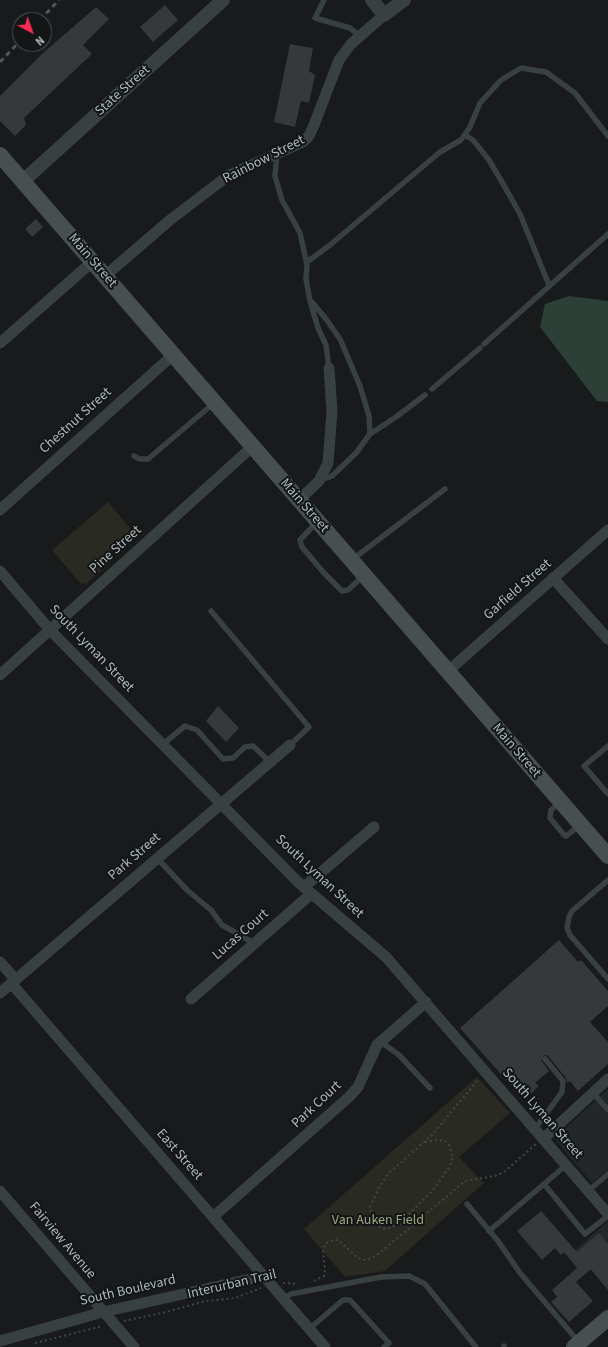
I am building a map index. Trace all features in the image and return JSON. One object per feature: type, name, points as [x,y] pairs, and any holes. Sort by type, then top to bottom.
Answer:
[{"type":"main road","name":"Main Street","points":[[0,156],[318,521],[447,672],[580,824],[604,849]]},
{"type":"main road","points":[[577,1345],[608,1318]]},
{"type":"street","name":"State Street","points":[[23,181],[223,0]]},
{"type":"street","points":[[372,0],[384,15]]},
{"type":"street","name":"Rainbow Street","points":[[105,276],[170,220],[229,175],[292,148],[310,136],[338,60],[360,36],[404,0]]},
{"type":"street","points":[[0,343],[92,262]]},
{"type":"street","name":"Chestnut Street","points":[[0,510],[173,355]]},
{"type":"street","points":[[299,500],[319,481],[328,463],[331,435],[329,368]]},
{"type":"street","name":"Pine Street","points":[[0,675],[252,447]]},
{"type":"street","name":"Garfield Street","points":[[447,672],[608,530]]},
{"type":"street","name":"South Lyman Street","points":[[0,571],[50,630],[221,804],[307,890],[386,957],[608,1215]]},
{"type":"street","points":[[554,578],[608,639]]},
{"type":"street","name":"Park Street","points":[[0,993],[290,745]]},
{"type":"street","name":"Lucas Court","points":[[191,999],[254,943],[307,890],[374,827]]},
{"type":"street","name":"East Street","points":[[0,962],[13,981],[325,1347]]},
{"type":"street","name":"Park Court","points":[[213,1217],[349,1097],[358,1087],[371,1056],[381,1042],[426,1002]]},
{"type":"street","points":[[543,1139],[608,1079]]},
{"type":"street","name":"Fairview Avenue","points":[[0,1191],[134,1347]]},
{"type":"street","name":"South Boulevard","points":[[0,1341],[103,1312],[267,1280]]},
{"type":"lane","points":[[324,0],[315,18],[350,28],[360,36]]},
{"type":"lane","points":[[307,262],[330,245],[440,152],[461,140],[465,135],[480,103],[501,80],[521,68],[546,72],[574,93],[608,136]]},
{"type":"lane","points":[[465,135],[473,140],[489,160],[506,188],[520,214],[532,248],[549,285]]},
{"type":"lane","points":[[277,154],[275,176],[282,200],[300,233],[307,262],[306,279],[310,301],[318,328],[326,346],[329,368]]},
{"type":"lane","points":[[432,388],[482,346],[608,234]]},
{"type":"lane","points":[[310,301],[326,319],[340,339],[360,386],[369,416],[370,434]]},
{"type":"lane","points":[[319,481],[332,476],[356,453],[370,434],[425,395]]},
{"type":"lane","points":[[134,456],[139,459],[148,459],[214,402]]},
{"type":"lane","points":[[351,560],[445,489]]},
{"type":"lane","points":[[318,521],[300,540],[302,546],[310,557],[342,590],[348,590],[364,575]]},
{"type":"lane","points":[[211,611],[309,727],[290,745]]},
{"type":"lane","points":[[163,744],[185,726],[197,730],[223,759],[232,758],[245,747],[253,746],[270,762]]},
{"type":"lane","points":[[608,746],[584,766],[608,794]]},
{"type":"lane","points":[[158,858],[187,890],[211,910],[222,925],[254,943]]},
{"type":"lane","points":[[608,880],[572,911],[567,922],[570,935],[608,979]]},
{"type":"lane","points":[[381,1042],[399,1055],[430,1088]]},
{"type":"lane","points":[[534,1129],[562,1092],[563,1081],[545,1058]]},
{"type":"lane","points":[[593,1094],[608,1109]]},
{"type":"lane","points":[[490,1231],[566,1165]]},
{"type":"lane","points":[[588,1191],[608,1174]]},
{"type":"lane","points":[[544,1184],[585,1234],[608,1215]]},
{"type":"lane","points":[[467,1204],[490,1231],[520,1273],[577,1345]]},
{"type":"lane","points":[[284,1299],[291,1294],[381,1277],[409,1276],[425,1284],[476,1347]]},
{"type":"lane","points":[[309,1329],[343,1300],[350,1300],[389,1342],[384,1347]]},
{"type":"path","points":[[424,1142],[438,1140],[445,1141],[449,1145],[453,1157],[450,1166],[433,1190],[406,1216],[392,1227],[385,1229],[378,1226],[372,1222],[370,1207],[373,1198],[389,1173],[424,1142],[486,1072]]},
{"type":"path","points":[[309,1282],[324,1276],[325,1270],[322,1252],[325,1244],[338,1240],[357,1257],[363,1260],[370,1259],[381,1252],[465,1181],[495,1176],[504,1172],[522,1155],[543,1139]]},
{"type":"path","name":"Interurban Trail","points":[[34,1343],[162,1313],[206,1301],[236,1298],[267,1280],[304,1284]]},
{"type":"shaded area","points":[[569,296],[608,301],[608,402],[597,401],[540,327],[545,304]]},
{"type":"shaded area","points":[[608,1089],[608,1169],[592,1183],[558,1143],[556,1137]]},
{"type":"shaded area","points":[[608,1221],[608,1290],[574,1251]]},
{"type":"green space","points":[[108,502],[137,536],[108,561],[110,563],[85,585],[83,583],[81,584],[52,550]]},
{"type":"green space","name":"Van Auken Field","points":[[477,1077],[510,1113],[459,1157],[484,1183],[385,1271],[345,1277],[304,1229]]},
{"type":"building","points":[[165,5],[178,20],[153,42],[140,27]]},
{"type":"building","points":[[96,7],[109,19],[83,45],[92,54],[24,118],[26,125],[15,136],[0,121],[0,96],[44,52],[52,52],[52,45]]},
{"type":"building","points":[[290,44],[313,48],[309,71],[315,75],[309,103],[301,101],[295,127],[274,122]]},
{"type":"building","points":[[36,219],[43,227],[32,237],[25,229]]},
{"type":"building","points":[[218,706],[239,728],[226,742],[206,721]]},
{"type":"building","points":[[559,940],[578,962],[581,960],[608,991],[608,1006],[590,1022],[608,1042],[608,1064],[578,1091],[570,1081],[567,1083],[566,1078],[548,1056],[544,1055],[541,1060],[549,1071],[535,1083],[539,1086],[524,1100],[460,1028]]},
{"type":"building","points":[[541,1211],[577,1252],[599,1233],[608,1244],[608,1290],[591,1269],[576,1282],[593,1301],[569,1322],[551,1302],[557,1297],[552,1290],[577,1268],[564,1252],[561,1255],[555,1248],[542,1260],[517,1231]]},
{"type":"railway","points":[[48,12],[59,0]]},
{"type":"railway","points":[[0,62],[12,49]]}]
